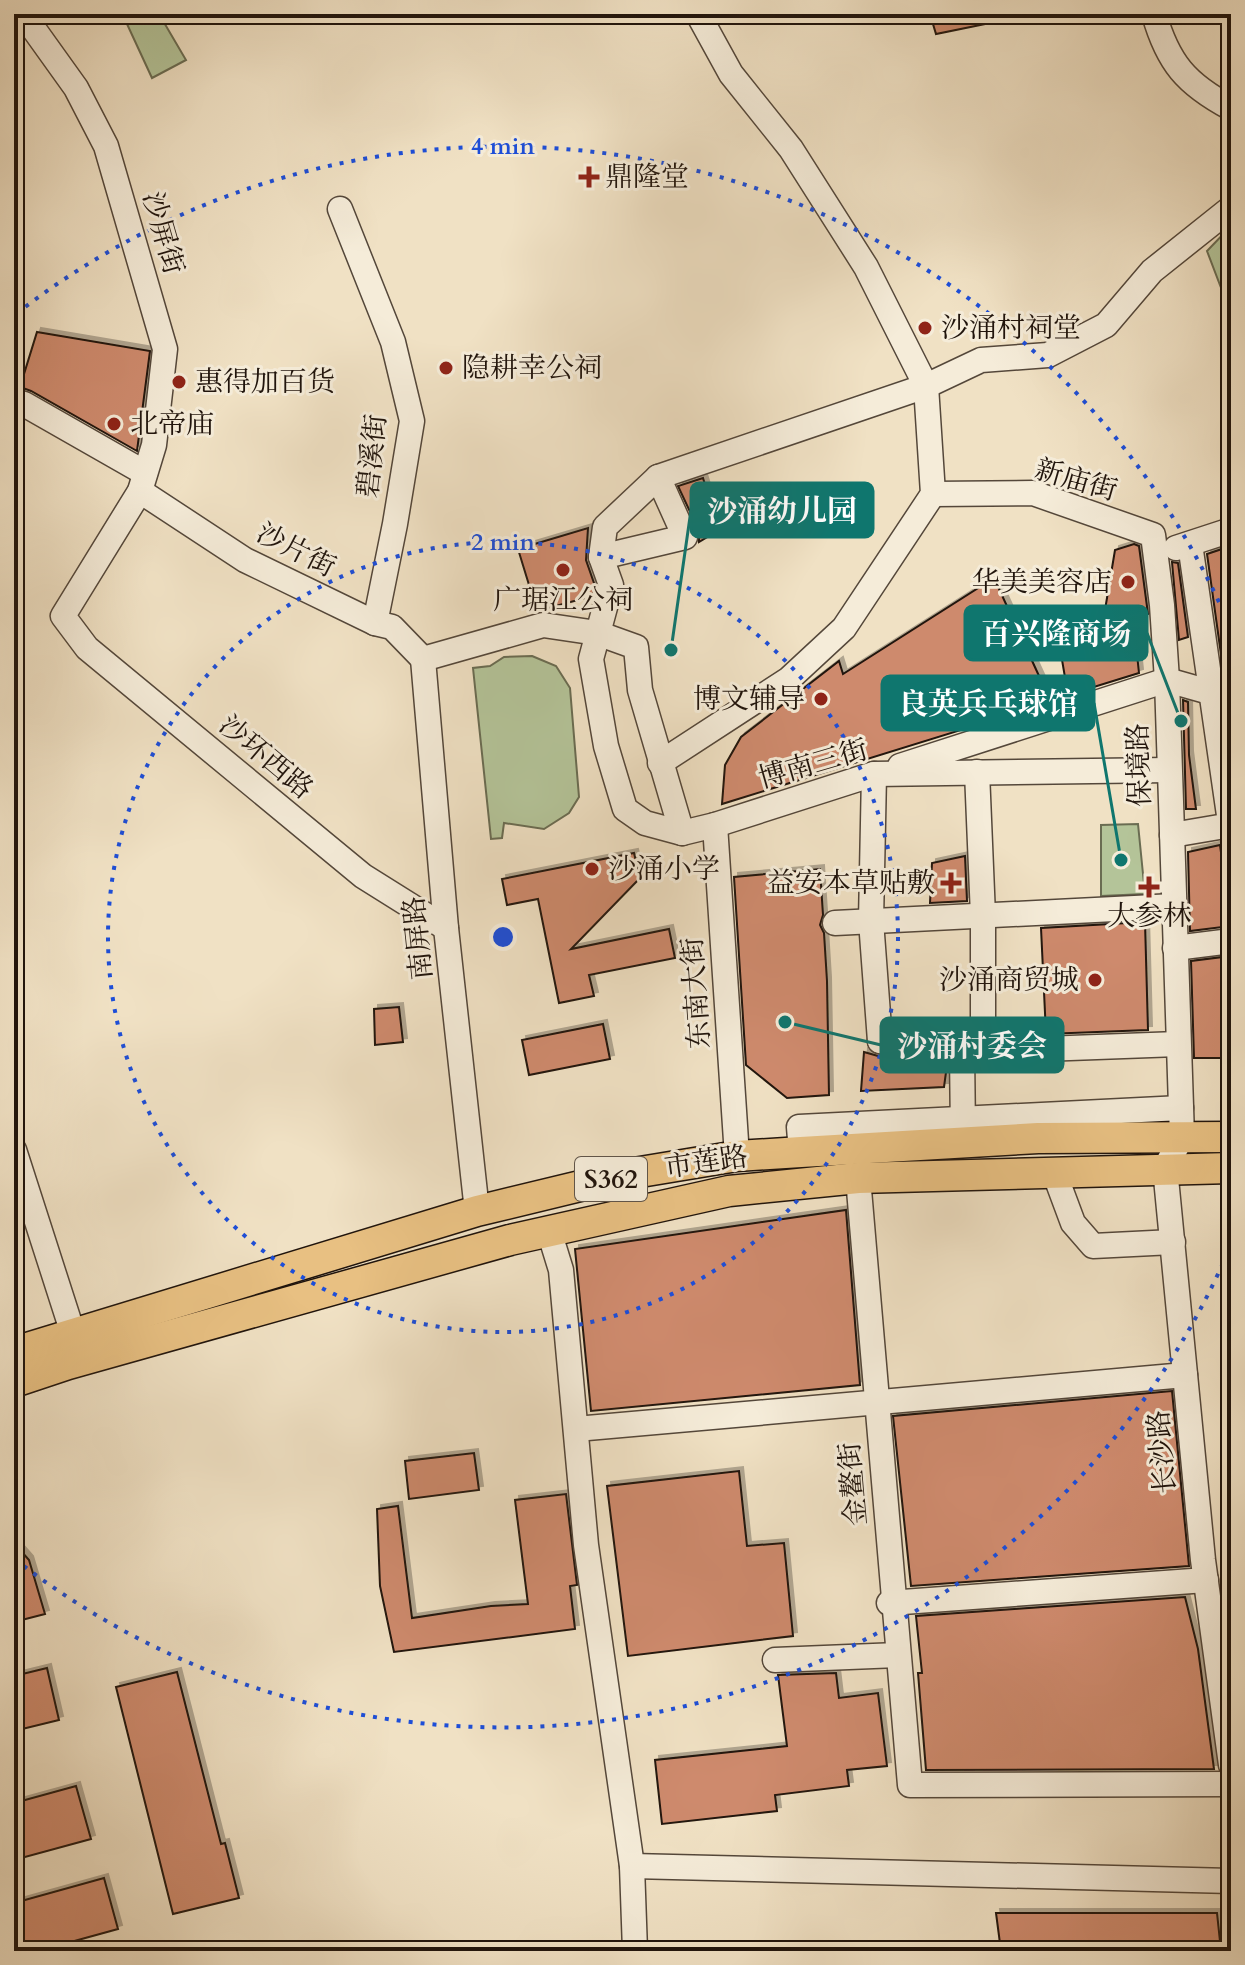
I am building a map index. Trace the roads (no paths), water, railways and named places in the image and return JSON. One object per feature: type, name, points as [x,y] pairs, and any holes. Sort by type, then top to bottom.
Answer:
[{"type":"main road","name":"市莲路","points":[[14,1382],[77,1347],[477,1211],[634,1173],[737,1156],[1038,1138],[1181,1123],[1231,1137]]},
{"type":"main road","name":"市莲路","points":[[14,1352],[77,1347],[494,1244],[729,1191],[858,1178],[1231,1168]]},
{"type":"street","name":"沙屏街","points":[[23,14],[76,88],[106,146],[165,349],[154,445],[143,482],[63,616]]},
{"type":"street","points":[[660,763],[789,679],[844,628],[933,494],[926,386],[866,267],[791,149],[731,74],[698,14]]},
{"type":"street","points":[[1154,14],[1165,48],[1180,73],[1231,108]]},
{"type":"street","points":[[682,833],[645,823],[625,809],[606,746],[591,659],[611,585],[601,557],[605,527],[658,477],[926,386],[981,360],[1048,355],[1106,325],[1152,271],[1231,208]]},
{"type":"street","name":"碧溪街","points":[[340,209],[393,342],[412,421],[375,623]]},
{"type":"street","name":"沙片街","points":[[14,401],[24,404],[143,482],[245,560],[375,623],[392,627],[423,659]]},
{"type":"street","points":[[601,557],[685,537],[658,477]]},
{"type":"street","name":"新庙街","points":[[933,494],[1033,493],[1154,545]]},
{"type":"street","points":[[1154,545],[1190,544],[1231,530]]},
{"type":"street","points":[[1172,835],[1231,827],[1222,691],[1190,544]]},
{"type":"street","name":"保境路","points":[[1154,545],[1167,680],[1181,1123]]},
{"type":"street","name":"沙环西路","points":[[63,616],[87,648],[363,876],[446,928]]},
{"type":"street","points":[[423,659],[543,625],[597,633],[636,647],[640,690],[682,833]]},
{"type":"street","name":"南屏路","points":[[423,659],[446,928],[477,1211]]},
{"type":"street","points":[[1178,1044],[972,1052],[880,1041],[871,921],[874,774],[1167,680],[1222,691]]},
{"type":"street","name":"博南三街","points":[[682,833],[874,774],[1169,770]]},
{"type":"street","points":[[964,1142],[983,916],[977,772]]},
{"type":"street","name":"东南大街","points":[[715,825],[737,1156]]},
{"type":"street","points":[[835,923],[1174,906]]},
{"type":"street","points":[[1175,948],[1231,941]]},
{"type":"street","points":[[801,1152],[799,1127],[1181,1123],[1165,1168]]},
{"type":"street","points":[[14,1150],[77,1347]]},
{"type":"street","name":"长沙路","points":[[1165,1168],[1206,1580],[1231,1765]]},
{"type":"street","points":[[1054,1172],[1073,1223],[1093,1246],[1173,1242]]},
{"type":"street","name":"金鳌街","points":[[858,1178],[910,1785],[1231,1784]]},
{"type":"street","points":[[549,1231],[561,1270],[586,1545],[632,1866],[635,1951]]},
{"type":"street","points":[[576,1429],[1185,1375]]},
{"type":"street","points":[[889,1603],[1206,1580]]},
{"type":"street","points":[[775,1660],[898,1655]]},
{"type":"street","points":[[632,1866],[1231,1881]]},
{"type":"place","name":"鼎隆堂","points":[[589,177]]},
{"type":"place","name":"沙涌村祠堂","points":[[925,328]]},
{"type":"place","name":"隐耕幸公祠","points":[[446,368]]},
{"type":"place","name":"惠得加百货","points":[[179,382]]},
{"type":"place","name":"北帝庙","points":[[114,424]]},
{"type":"place","name":"广琚江公祠","points":[[563,570]]},
{"type":"place","name":"华美美容店","points":[[1128,582]]},
{"type":"place","name":"沙涌幼儿园","points":[[671,650]]},
{"type":"place","name":"博文辅导","points":[[821,699]]},
{"type":"place","name":"百兴隆商场","points":[[1181,721]]},
{"type":"place","name":"良英兵乓球馆","points":[[1121,860]]},
{"type":"place","name":"沙涌小学","points":[[592,869]]},
{"type":"place","name":"益安本草贴敷","points":[[951,883]]},
{"type":"place","name":"大参林","points":[[1149,887]]},
{"type":"place","name":"沙涌商贸城","points":[[1095,980]]},
{"type":"place","name":"沙涌村委会","points":[[785,1022]]}]
